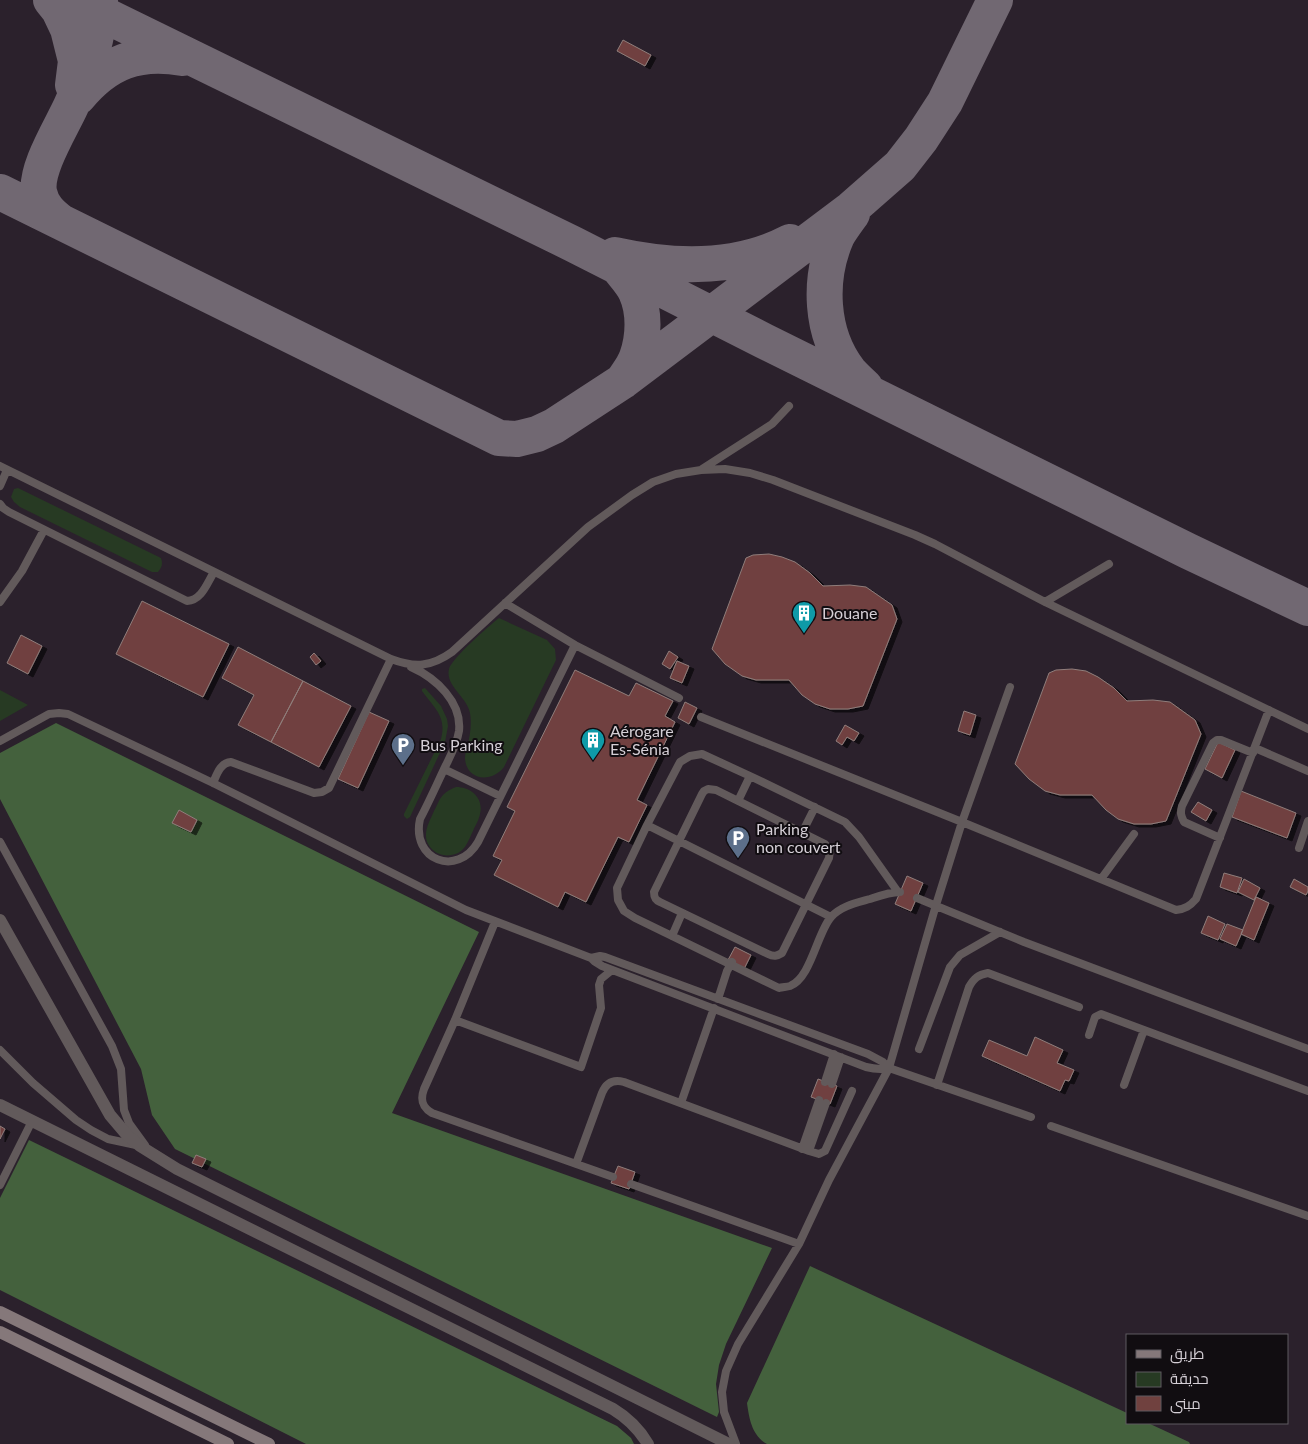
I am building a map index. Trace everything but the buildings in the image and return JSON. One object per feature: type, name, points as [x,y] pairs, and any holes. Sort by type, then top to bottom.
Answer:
[{"type":"main road","points":[[0,1312],[269,1444]]},
{"type":"main road","points":[[0,1332],[228,1444]]},
{"type":"street","points":[[0,920],[110,1115],[127,1135],[140,1146],[186,1174],[729,1444]]},
{"type":"street","points":[[0,1105],[595,1400],[625,1416],[648,1444]]},
{"type":"street","points":[[595,1400],[604,1382]]},
{"type":"lane","points":[[701,470],[772,424],[789,406]]},
{"type":"lane","points":[[0,486],[4,468],[434,679],[456,709],[459,719],[457,739],[420,820],[418,829],[423,847],[429,854],[446,862],[456,861],[465,857],[473,850],[575,645]]},
{"type":"lane","points":[[404,664],[418,666],[441,660],[452,652],[588,527],[653,482],[676,474],[725,469],[750,473],[783,484],[915,535],[1045,602],[1308,729]]},
{"type":"lane","points":[[0,504],[2,508],[44,530],[187,601],[198,598],[214,572]]},
{"type":"lane","points":[[0,602],[22,571],[44,530]]},
{"type":"lane","points":[[1045,602],[1109,564]]},
{"type":"lane","points":[[505,603],[575,645],[679,698]]},
{"type":"lane","points":[[212,783],[223,765],[231,762],[314,793],[322,792],[329,788],[391,659]]},
{"type":"lane","points":[[736,1444],[724,1412],[722,1392],[726,1371],[738,1344],[799,1244],[829,1180],[889,1068],[962,822],[1010,687]]},
{"type":"lane","points":[[701,717],[1176,910],[1184,909],[1196,899],[1269,710]]},
{"type":"lane","points":[[0,741],[49,714],[68,714],[212,783],[466,910],[591,958],[598,964],[612,970],[873,1069],[889,1068]]},
{"type":"lane","points":[[1220,838],[1184,822],[1180,812],[1216,740],[1254,750],[1308,770]]},
{"type":"lane","points":[[702,754],[750,776],[837,817],[853,829],[899,892],[884,894],[846,906],[831,917],[799,981],[790,986],[779,988],[635,918],[624,911],[618,900],[617,888],[680,762],[690,756],[702,754]]},
{"type":"lane","points":[[444,769],[500,796]]},
{"type":"lane","points":[[738,801],[750,776]]},
{"type":"lane","points":[[708,788],[712,788],[802,833],[825,844],[830,850],[829,858],[782,953],[778,956],[744,947],[656,900],[654,896],[654,892],[704,791],[708,788]]},
{"type":"lane","points":[[802,833],[815,807]]},
{"type":"lane","points":[[1299,848],[1308,821]]},
{"type":"lane","points":[[647,825],[831,917]]},
{"type":"lane","points":[[1102,879],[1134,834]]},
{"type":"lane","points":[[0,842],[112,1046],[121,1069],[124,1110],[129,1123],[154,1156]]},
{"type":"lane","points":[[917,898],[1000,932],[1308,1049]]},
{"type":"lane","points":[[672,936],[682,913]]},
{"type":"lane","points":[[495,922],[455,1020],[421,1096],[422,1103],[432,1113],[613,1177]]},
{"type":"lane","points":[[919,1049],[950,967],[960,955],[1000,932]]},
{"type":"lane","points":[[591,958],[605,957],[868,1054],[883,1062],[889,1068],[1031,1117]]},
{"type":"lane","points":[[718,998],[731,963]]},
{"type":"lane","points":[[455,1020],[580,1067],[601,1008],[599,985],[612,970]]},
{"type":"lane","points":[[937,1085],[969,987],[979,975],[988,974],[1079,1007]]},
{"type":"lane","points":[[658,987],[661,978]]},
{"type":"lane","points":[[680,1103],[714,1008]]},
{"type":"lane","points":[[1089,1035],[1095,1017],[1101,1014],[1308,1091]]},
{"type":"lane","points":[[1124,1085],[1144,1030]]},
{"type":"lane","points":[[0,1050],[33,1083],[76,1120],[108,1139],[140,1146]]},
{"type":"lane","points":[[828,1083],[838,1055]]},
{"type":"lane","points":[[576,1164],[602,1092],[605,1086],[618,1080],[819,1154],[825,1151],[852,1091]]},
{"type":"lane","points":[[806,1150],[822,1101]]},
{"type":"lane","points":[[0,1186],[32,1121]]},
{"type":"lane","points":[[1052,1126],[1308,1216]]},
{"type":"lane","points":[[631,1184],[799,1244]]},
{"type":"green space","points":[[18,488],[161,558],[162,564],[160,569],[158,572],[152,572],[20,507],[11,497],[14,489]]},
{"type":"green space","points":[[499,618],[547,640],[555,649],[556,660],[504,767],[493,776],[480,777],[475,775],[466,766],[465,757],[471,722],[470,713],[465,702],[450,681],[449,669],[463,650]]},
{"type":"green space","points":[[425,688],[441,706],[448,726],[445,742],[410,817],[407,819],[404,814],[441,739],[441,718],[422,691]]},
{"type":"green space","points":[[0,690],[28,705],[0,721]]},
{"type":"green space","points":[[56,723],[479,932],[392,1113],[772,1248],[726,1344],[719,1365],[716,1384],[719,1412],[717,1417],[175,1149],[152,1115],[141,1069],[0,799],[0,753]]},
{"type":"green space","points":[[456,787],[467,789],[475,794],[480,803],[480,814],[463,849],[458,853],[443,855],[430,847],[427,843],[426,834],[434,811],[442,797]]},
{"type":"green space","points":[[29,1140],[617,1426],[631,1438],[634,1444],[306,1444],[0,1290],[0,1198]]},
{"type":"green space","points":[[810,1266],[1126,1413],[1126,1424],[1150,1424],[1190,1444],[767,1444],[762,1441],[755,1431],[750,1420],[747,1403]]},
{"type":"taxiway","points":[[51,0],[59,10],[68,29],[76,61],[73,85]]},
{"type":"taxiway","points":[[74,0],[573,244],[1188,551],[1308,608]]},
{"type":"taxiway","points":[[61,222],[44,206],[40,197],[39,183],[45,160],[87,68],[98,28],[100,0]]},
{"type":"taxiway","points":[[0,192],[499,438],[517,439],[537,434],[554,426],[623,381],[851,209],[900,166],[921,139],[945,102],[995,0]]},
{"type":"taxiway","points":[[78,97],[100,75],[124,61],[152,56],[183,58]]},
{"type":"taxiway","points":[[852,214],[837,236],[831,253],[827,270],[825,305],[827,323],[839,356],[849,371],[865,387]]},
{"type":"taxiway","points":[[615,255],[659,262],[704,264],[748,258],[790,242]]},
{"type":"taxiway","points":[[618,267],[636,292],[643,324],[637,357],[623,381]]},
{"type":"place","name":"Douane","points":[[804,634]]},
{"type":"place","name":"Aérogare Es-Sénia","points":[[593,761]]},
{"type":"place","name":"Bus Parking","points":[[403,766]]},
{"type":"place","name":"Parking non couvert","points":[[738,859]]}]
